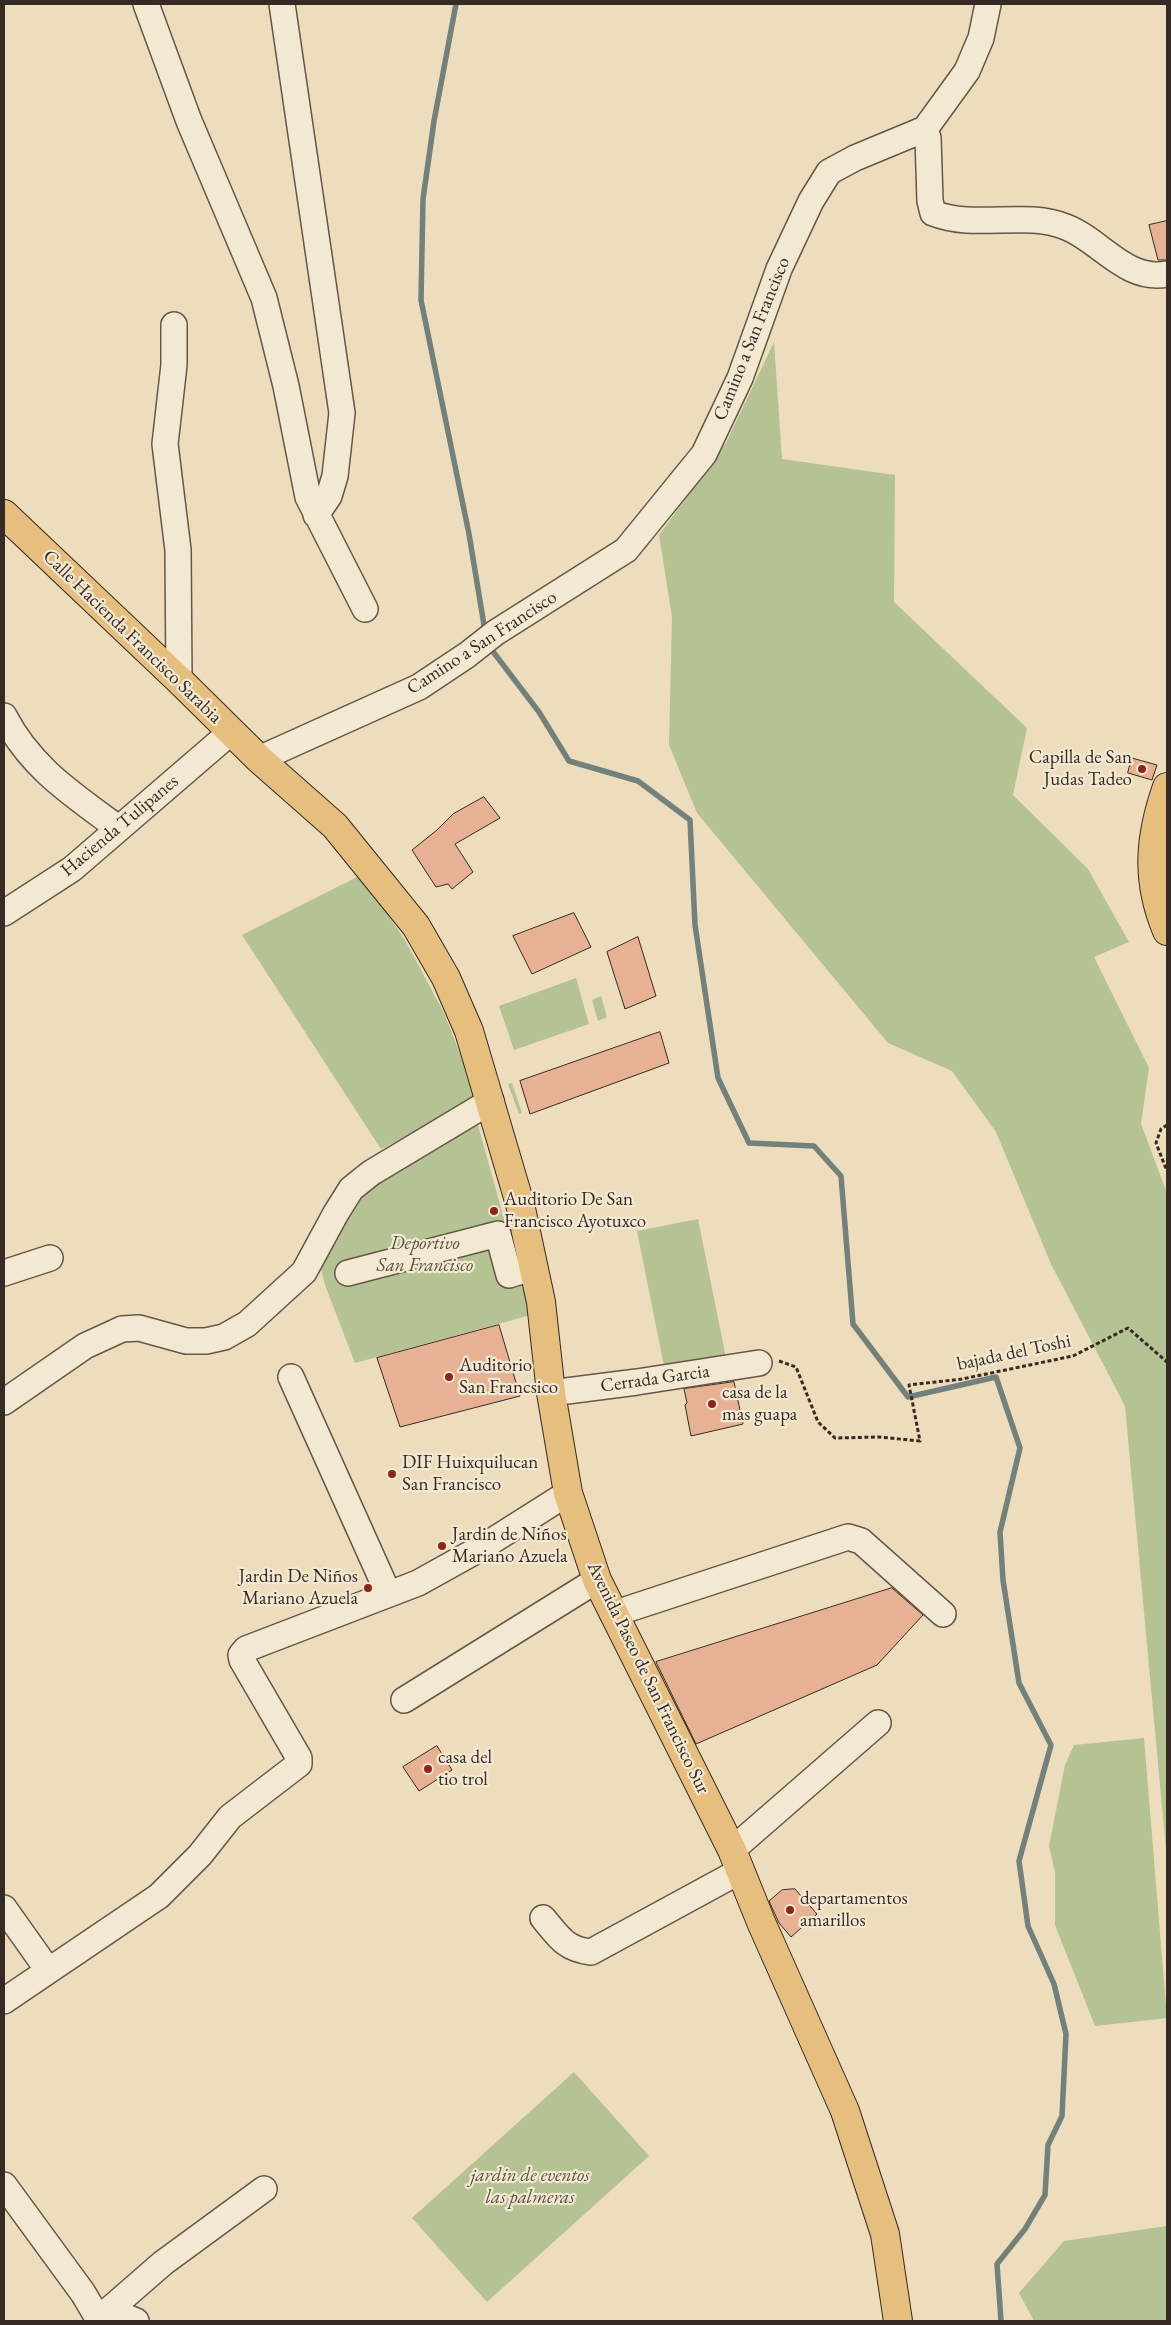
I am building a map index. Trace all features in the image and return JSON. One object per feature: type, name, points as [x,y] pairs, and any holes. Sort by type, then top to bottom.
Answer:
[{"type":"main road","name":"Calle Hacienda Francisco Sarabia","points":[[4,514],[259,759]]},
{"type":"main road","name":"Avenida Paseo de San Francisco Sur","points":[[259,759],[334,826],[416,926],[446,978],[465,1022],[491,1101],[520,1204],[534,1267],[541,1302],[551,1393],[568,1493],[598,1580],[613,1614],[736,1860],[845,2111],[885,2234],[898,2321]]},
{"type":"main road","points":[[1167,787],[1159,810],[1152,859],[1152,884],[1159,911],[1167,931]]},
{"type":"street","points":[[146,4],[189,121],[264,298],[286,386],[308,497],[364,609]]},
{"type":"street","points":[[282,4],[342,413],[335,476],[329,496],[316,515]]},
{"type":"street","points":[[988,4],[981,38],[967,71],[925,129],[928,138],[930,201],[933,212],[963,220],[1052,222],[1076,232],[1142,274],[1167,274]]},
{"type":"street","name":"Camino a San Francisco","points":[[259,759],[419,688],[487,639],[626,550],[704,454],[740,378],[779,269],[811,201],[829,172],[856,158],[925,129]]},
{"type":"street","points":[[174,325],[174,364],[165,444],[178,550],[178,680]]},
{"type":"street","points":[[7,731],[51,778],[118,828]]},
{"type":"street","name":"Hacienda Tulipanes","points":[[4,913],[72,869],[231,732]]},
{"type":"street","points":[[4,1402],[85,1346],[122,1330],[139,1328],[186,1341],[206,1341],[224,1337],[247,1324],[304,1272],[351,1189],[371,1172],[491,1101]]},
{"type":"street","points":[[348,1273],[498,1234],[509,1275],[534,1267]]},
{"type":"street","points":[[4,1273],[50,1258]]},
{"type":"street","name":"Cerrada Garcia","points":[[551,1393],[759,1363]]},
{"type":"street","points":[[291,1377],[388,1593]]},
{"type":"street","points":[[4,2001],[159,1896],[200,1855],[230,1817],[299,1764],[299,1758],[242,1660],[241,1655],[246,1650],[388,1593],[418,1583],[466,1557],[568,1493]]},
{"type":"street","points":[[613,1614],[848,1536],[861,1540],[943,1614]]},
{"type":"street","points":[[404,1700],[598,1580]]},
{"type":"street","points":[[543,1918],[565,1945],[578,1951],[591,1952],[736,1860],[878,1723]]},
{"type":"street","points":[[4,1908],[48,1970]]},
{"type":"street","points":[[4,2185],[99,2315],[136,2321]]},
{"type":"street","points":[[99,2315],[162,2263],[264,2189]]},
{"type":"path","points":[[1167,1125],[1161,1130],[1156,1143],[1167,1171]]},
{"type":"path","name":"bajada del Toshi","points":[[759,1363],[780,1361],[796,1367],[818,1422],[835,1438],[879,1437],[920,1441],[910,1385],[962,1379],[1072,1356],[1128,1328],[1167,1362]]},
{"type":"green space","points":[[774,342],[782,459],[895,475],[894,602],[1027,728],[1013,795],[1088,869],[1129,942],[1094,957],[1149,1068],[1141,1124],[1167,1193],[1167,1861],[1125,1406],[1051,1264],[996,1132],[952,1071],[888,1043],[697,813],[669,745],[672,617],[659,535],[726,443]]},
{"type":"green space","points":[[361,875],[406,942],[444,1013],[478,1100],[381,1149],[242,935]]},
{"type":"green space","points":[[576,978],[589,1024],[514,1050],[499,1006]]},
{"type":"green space","points":[[601,996],[607,1017],[598,1021],[592,1000]]},
{"type":"green space","points":[[512,1083],[522,1113],[519,1114],[508,1084]]},
{"type":"green space","name":"Deportivo San Francisco","points":[[477,1122],[531,1315],[355,1363],[325,1285],[320,1265],[361,1193]]},
{"type":"green space","points":[[698,1219],[726,1358],[665,1371],[637,1231]]},
{"type":"green space","points":[[1144,1738],[1167,2018],[1095,2026],[1055,1925],[1055,1872],[1049,1846],[1065,1765],[1074,1745]]},
{"type":"green space","name":"jardin de eventos las palmeras","points":[[574,2072],[649,2156],[487,2302],[412,2218]]},
{"type":"green space","points":[[1167,2226],[1167,2321],[1034,2321],[1019,2293],[1064,2241]]},
{"type":"building","points":[[1167,221],[1167,260],[1158,260],[1149,225]]},
{"type":"building","name":"Capilla de San Judas Tadeo","points":[[1132,758],[1157,765],[1152,780],[1128,773]]},
{"type":"building","points":[[484,797],[500,818],[455,844],[473,872],[452,889],[448,884],[436,887],[412,850],[453,814]]},
{"type":"building","points":[[574,913],[591,947],[532,974],[513,936]]},
{"type":"building","points":[[638,937],[656,996],[625,1009],[607,952]]},
{"type":"building","points":[[660,1032],[669,1063],[530,1114],[520,1081]]},
{"type":"building","name":"Auditorio San Francsico","points":[[499,1325],[520,1396],[400,1427],[377,1358]]},
{"type":"building","name":"casa de la mas guapa","points":[[734,1382],[743,1424],[691,1436],[684,1389]]},
{"type":"building","points":[[892,1588],[923,1615],[877,1665],[696,1744],[656,1662]]},
{"type":"building","name":"casa del tio trol","points":[[437,1746],[452,1770],[419,1791],[403,1767]]},
{"type":"building","name":"departamentos amarillos","points":[[795,1889],[817,1914],[791,1937],[779,1923],[769,1901],[782,1890]]},
{"type":"waterway","points":[[456,4],[434,121],[423,199],[421,300],[469,534],[485,631]]},
{"type":"waterway","points":[[488,645],[539,712],[569,761],[638,781],[690,820],[695,925],[718,1078],[749,1143],[814,1146],[841,1176],[853,1324],[908,1397],[996,1377],[1020,1448],[1000,1532],[1003,1580],[1019,1683],[1051,1745],[1019,1861],[1028,1926],[1054,1984],[1066,2034],[1062,2116],[1048,2145],[1045,2195],[1025,2229],[997,2264],[1001,2321]]},
{"type":"place","name":"Capilla de San Judas Tadeo","points":[[1142,769]]},
{"type":"place","name":"Auditorio De San Francisco Ayotuxco","points":[[494,1211]]},
{"type":"place","name":"Auditorio San Francsico","points":[[449,1377]]},
{"type":"place","name":"casa de la mas guapa","points":[[712,1404]]},
{"type":"place","name":"DIF Huixquilucan San Francisco","points":[[392,1474]]},
{"type":"place","name":"Jardin de Niños Mariano Azuela","points":[[442,1546]]},
{"type":"place","name":"Jardin De Niños Mariano Azuela","points":[[368,1588]]},
{"type":"place","name":"casa del tio trol","points":[[428,1769]]},
{"type":"place","name":"departamentos amarillos","points":[[790,1910]]}]
